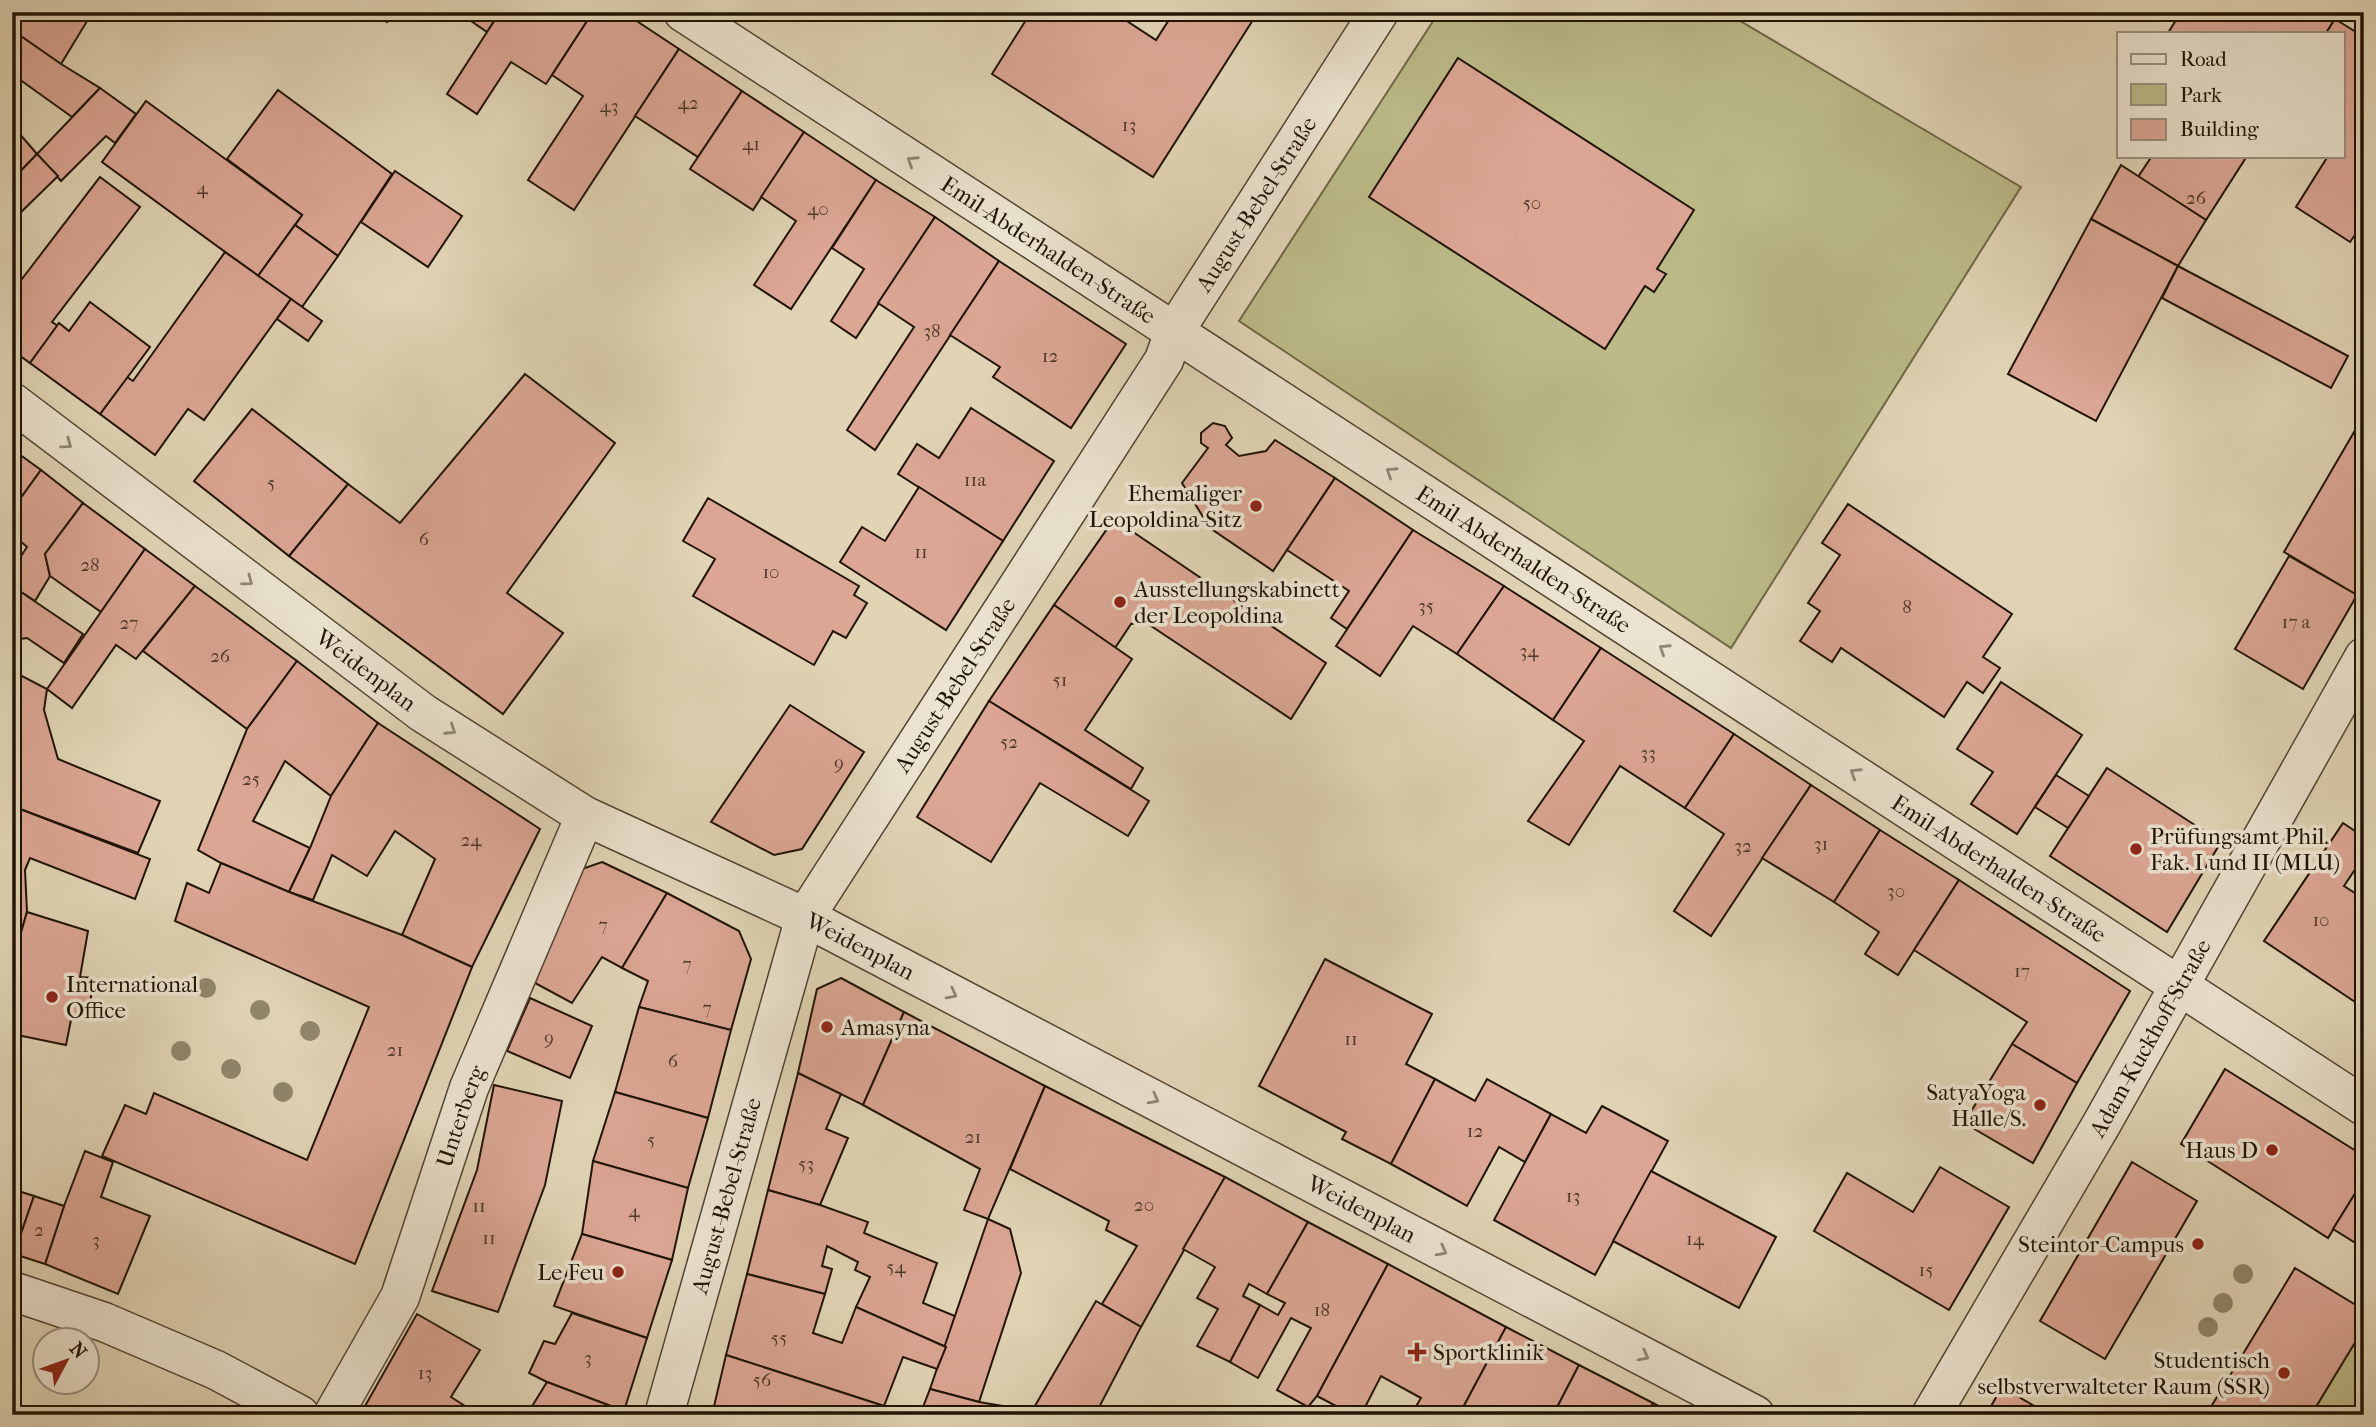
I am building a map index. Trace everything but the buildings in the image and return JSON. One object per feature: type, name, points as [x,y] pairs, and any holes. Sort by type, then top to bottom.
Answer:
[{"type":"street","name":"Emil-Abderhalden-Straße","points":[[683,12],[2364,1106]]},
{"type":"street","name":"August-Bebel-Straße","points":[[664,1415],[805,917],[1164,360],[1174,331],[1379,12]]},
{"type":"street","name":"Weidenplan","points":[[12,402],[424,713],[585,816],[805,917],[1755,1415]]},
{"type":"street","name":"Adam-Kuckhoff-Straße","points":[[1931,1415],[2101,1125],[2364,657]]},
{"type":"street","name":"Unterberg","points":[[333,1415],[400,1297],[469,1088],[585,816]]},
{"type":"street","points":[[12,1290],[104,1322],[204,1365],[300,1415]]},
{"type":"green space","points":[[1439,12],[1725,12],[2021,187],[1731,648],[1239,321]]},
{"type":"green space","points":[[2362,1331],[2364,1415],[2311,1415]]},
{"type":"place","name":"Ehemaliger Leopoldina-Sitz","points":[[1256,506]]},
{"type":"place","name":"Ausstellungskabinett der Leopoldina","points":[[1120,602]]},
{"type":"place","name":"Prüfungsamt Phil. Fak. I und II (MLU)","points":[[2136,849]]},
{"type":"place","name":"International Office","points":[[52,997]]},
{"type":"place","name":"Amasyna","points":[[827,1027]]},
{"type":"place","name":"SatyaYoga Halle/S.","points":[[2040,1105]]},
{"type":"place","name":"Haus D","points":[[2272,1150]]},
{"type":"place","name":"Steintor-Campus","points":[[2198,1244]]},
{"type":"place","name":"Le Feu","points":[[618,1272]]},
{"type":"place","name":"Sportklinik","points":[[1417,1352]]},
{"type":"place","name":"Studentisch selbstverwalteter Raum (SSR)","points":[[2284,1373]]}]
